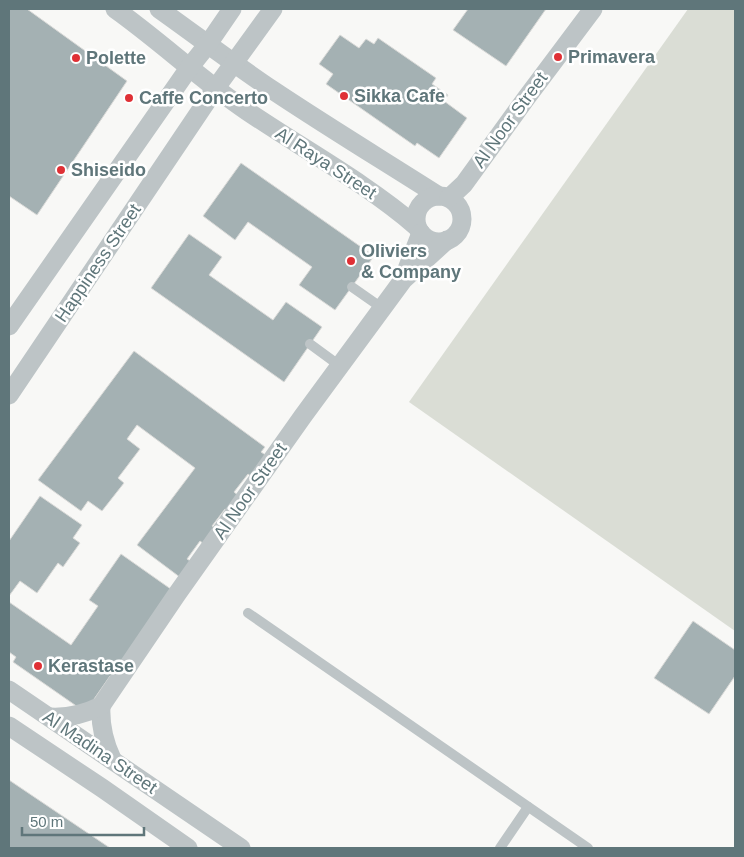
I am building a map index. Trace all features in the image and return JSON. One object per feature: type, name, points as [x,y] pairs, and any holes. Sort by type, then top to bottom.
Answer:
[{"type":"street","name":"Al Raya Street","points":[[115,9],[215,89],[389,203],[419,230]]},
{"type":"street","name":"Al Raya Street","points":[[159,9],[276,92],[448,200]]},
{"type":"street","name":"Happiness Street","points":[[9,326],[232,9]]},
{"type":"street","name":"Happiness Street","points":[[9,395],[215,89],[273,9]]},
{"type":"street","name":"Al Noor Street","points":[[448,200],[464,184],[593,9]]},
{"type":"street","points":[[432,197],[448,200],[461,212],[461,226],[453,237],[440,242],[432,241],[426,238],[419,230],[416,220],[417,212],[425,201],[432,197]]},
{"type":"street","points":[[403,280],[419,230]]},
{"type":"street","points":[[403,280],[447,240]]},
{"type":"street","name":"Al Noor Street","points":[[101,706],[162,615],[403,280]]},
{"type":"street","name":"Al Madina Street","points":[[9,690],[241,848]]},
{"type":"street","points":[[50,717],[61,718],[82,714],[101,706],[104,738],[112,759]]},
{"type":"street","name":"Al Madina Street","points":[[9,726],[188,848]]},
{"type":"lane","points":[[352,287],[382,308]]},
{"type":"lane","points":[[310,344],[340,366]]},
{"type":"lane","points":[[248,613],[588,848]]},
{"type":"lane","points":[[500,848],[528,807]]},
{"type":"shaded area","points":[[688,9],[735,9],[735,631],[409,402]]},
{"type":"building","points":[[9,9],[27,9],[127,81],[37,215],[9,196]]},
{"type":"building","points":[[468,9],[546,9],[506,66],[453,30]]},
{"type":"building","points":[[340,35],[359,48],[366,39],[374,44],[378,38],[436,78],[432,84],[448,95],[444,101],[467,118],[439,158],[417,143],[415,146],[326,84],[333,74],[319,64]]},
{"type":"building","points":[[241,163],[374,256],[335,310],[299,285],[312,267],[248,222],[235,240],[203,216]]},
{"type":"building","points":[[189,234],[222,257],[209,275],[273,320],[286,302],[322,327],[284,382],[151,288]]},
{"type":"building","points":[[134,351],[265,447],[261,452],[267,456],[252,477],[248,474],[234,492],[240,497],[229,512],[225,509],[212,526],[216,529],[204,544],[200,541],[187,559],[192,562],[181,578],[137,545],[195,468],[137,425],[127,439],[140,449],[118,478],[124,483],[102,511],[88,501],[81,511],[38,480]]},
{"type":"building","points":[[40,496],[82,525],[73,538],[80,543],[63,567],[58,563],[37,593],[20,581],[9,596],[9,541]]},
{"type":"building","points":[[121,554],[175,592],[114,679],[110,676],[85,712],[13,662],[16,657],[9,652],[9,602],[71,645],[98,606],[89,600]]},
{"type":"building","points":[[693,621],[735,650],[735,676],[709,714],[654,678]]},
{"type":"building","points":[[9,780],[110,848],[9,848]]},
{"type":"place","name":"Primavera","points":[[558,57]]},
{"type":"place","name":"Polette","points":[[76,58]]},
{"type":"place","name":"Sikka Cafe","points":[[344,96]]},
{"type":"place","name":"Caffe Concerto","points":[[129,98]]},
{"type":"place","name":"Shiseido","points":[[61,170]]},
{"type":"place","name":"Oliviers & Company","points":[[351,261]]},
{"type":"place","name":"Kerastase","points":[[38,666]]}]
